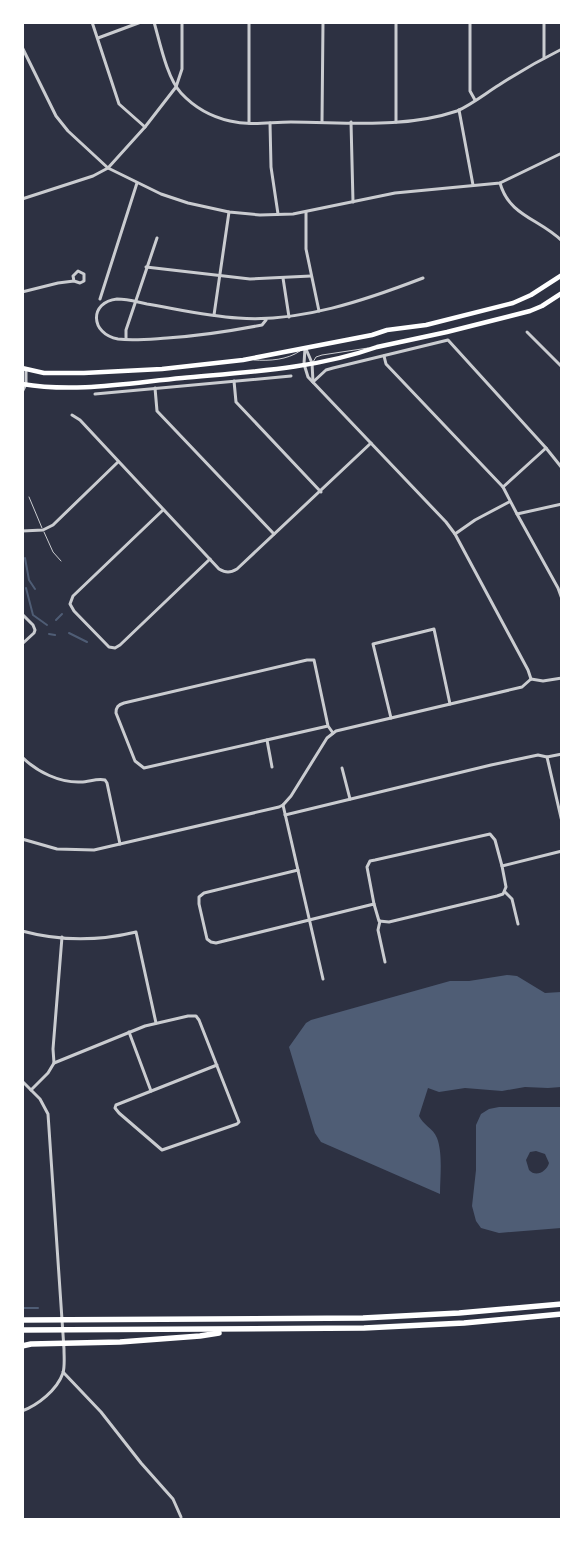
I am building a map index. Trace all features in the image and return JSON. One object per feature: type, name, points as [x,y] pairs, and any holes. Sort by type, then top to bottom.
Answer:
[{"type":"highway","points":[[22,1320],[363,1318],[459,1314],[562,1304]]},
{"type":"highway","points":[[22,1330],[364,1328],[464,1323],[562,1314]]},
{"type":"highway","points":[[22,1346],[31,1344],[120,1342],[200,1336],[236,1330]]},
{"type":"main road","points":[[24,369],[44,373],[84,374],[162,369],[243,360],[388,330],[426,325],[506,305],[531,295],[562,275]]},
{"type":"main road","points":[[24,384],[49,388],[88,387],[312,363],[530,311],[542,306],[561,293]]},
{"type":"street","points":[[92,22],[119,104],[145,127]]},
{"type":"street","points":[[98,38],[141,22]]},
{"type":"street","points":[[154,22],[176,87],[195,105],[217,117],[229,121],[250,123],[396,122],[430,119],[459,110],[562,49]]},
{"type":"street","points":[[22,199],[93,176],[108,168],[145,127],[176,87],[182,69],[182,22]]},
{"type":"street","points":[[249,22],[250,123]]},
{"type":"street","points":[[322,122],[323,22]]},
{"type":"street","points":[[396,22],[396,122]]},
{"type":"street","points":[[470,22],[470,91],[474,100]]},
{"type":"street","points":[[544,22],[544,58]]},
{"type":"street","points":[[22,47],[56,116],[68,131],[108,168],[161,194],[188,204],[229,212],[260,215],[306,212],[395,193],[500,183],[562,153]]},
{"type":"street","points":[[459,110],[473,185]]},
{"type":"street","points":[[351,122],[353,202]]},
{"type":"street","points":[[270,123],[271,167],[278,214]]},
{"type":"street","points":[[100,299],[137,183]]},
{"type":"street","points":[[500,183],[505,196],[517,211],[560,238]]},
{"type":"street","points":[[214,315],[218,276],[229,212]]},
{"type":"street","points":[[306,212],[306,249],[319,311]]},
{"type":"street","points":[[126,340],[126,330],[157,238]]},
{"type":"street","points":[[146,267],[250,279],[311,276]]},
{"type":"street","points":[[283,278],[289,317]]},
{"type":"street","points":[[266,320],[262,325],[233,331],[126,340],[107,336],[99,328],[96,316],[98,310],[105,303],[112,299],[125,299],[214,315],[266,320],[319,311],[386,292],[423,278]]},
{"type":"street","points":[[22,292],[74,281]]},
{"type":"street","points":[[528,332],[562,367]]},
{"type":"street","points":[[313,382],[326,370],[448,340],[562,468]]},
{"type":"street","points":[[305,348],[312,363],[313,382]]},
{"type":"street","points":[[305,348],[304,364],[308,377],[446,522],[455,534],[531,679]]},
{"type":"street","points":[[384,356],[386,364],[503,487],[509,502],[558,588],[562,599]]},
{"type":"street","points":[[22,377],[24,369]]},
{"type":"street","points":[[22,392],[24,369]]},
{"type":"street","points":[[95,394],[291,376]]},
{"type":"street","points":[[234,381],[236,402],[321,492]]},
{"type":"street","points":[[155,388],[157,411],[274,534]]},
{"type":"street","points":[[72,416],[80,420],[219,569],[225,572],[232,572],[237,569],[371,443]]},
{"type":"street","points":[[503,487],[546,448]]},
{"type":"street","points":[[22,531],[43,530],[53,525],[118,462]]},
{"type":"street","points":[[455,534],[475,520],[509,502]]},
{"type":"street","points":[[517,514],[562,504]]},
{"type":"street","points":[[164,510],[71,598],[70,606],[109,647],[117,647],[210,559]]},
{"type":"street","points":[[22,614],[33,625],[35,630],[22,644]]},
{"type":"street","points":[[391,718],[373,644],[434,629],[450,704]]},
{"type":"street","points":[[328,726],[144,768],[135,761],[116,713],[118,705],[307,660],[314,660],[328,726],[333,733]]},
{"type":"street","points":[[531,679],[543,681],[562,678]]},
{"type":"street","points":[[22,840],[41,846],[68,850],[94,850],[283,805],[327,738],[333,733],[522,688],[531,679]]},
{"type":"street","points":[[267,740],[272,767]]},
{"type":"street","points":[[285,815],[538,755],[547,757],[562,754]]},
{"type":"street","points":[[22,757],[36,768],[59,779],[77,782],[105,780],[108,786],[120,844]]},
{"type":"street","points":[[547,757],[562,822]]},
{"type":"street","points":[[342,768],[350,799]]},
{"type":"street","points":[[283,805],[323,979]]},
{"type":"street","points":[[385,962],[378,930],[380,921],[377,918],[366,867],[370,861],[488,834],[494,838],[502,866],[506,887],[505,892]]},
{"type":"street","points":[[502,866],[562,851]]},
{"type":"street","points":[[298,870],[204,893],[199,897],[199,904],[206,936],[209,941],[213,943],[374,904]]},
{"type":"street","points":[[380,921],[395,921],[497,896],[505,892]]},
{"type":"street","points":[[505,892],[512,899],[518,924]]},
{"type":"street","points":[[22,931],[62,937],[100,938],[136,932],[156,1023]]},
{"type":"street","points":[[31,1090],[48,1073],[54,1063],[53,1049],[62,937]]},
{"type":"street","points":[[54,1063],[156,1023],[196,1016],[217,1065],[239,1119],[237,1124],[162,1150],[118,1113],[115,1106],[217,1065]]},
{"type":"street","points":[[129,1032],[152,1091]]},
{"type":"street","points":[[22,1081],[40,1099],[48,1114],[64,1349],[63,1372],[59,1382],[43,1399],[22,1411]]},
{"type":"street","points":[[63,1372],[101,1412],[141,1463],[174,1499],[181,1517]]},
{"type":"lane","points":[[28,496],[53,552],[61,561]]},
{"type":"water","points":[[507,975],[517,976],[545,993],[561,992],[561,1087],[525,1087],[502,1091],[465,1088],[439,1092],[428,1088],[419,1116],[431,1129],[439,1144],[441,1158],[440,1194],[321,1142],[315,1133],[289,1047],[306,1023],[450,981],[469,981]]},
{"type":"water","points":[[499,1107],[561,1107],[561,1228],[499,1233],[481,1228],[476,1221],[472,1206],[476,1170],[476,1125],[481,1114],[489,1109]],"holes":[[[536,1151],[545,1154],[549,1163],[546,1169],[538,1173],[529,1170],[526,1160],[530,1152]]]},
{"type":"waterway","points":[[25,558],[29,580],[35,589]]},
{"type":"waterway","points":[[26,588],[33,615],[47,625]]},
{"type":"waterway","points":[[56,620],[62,614]]},
{"type":"waterway","points":[[69,633],[87,642]]},
{"type":"waterway","points":[[49,634],[55,635]]},
{"type":"waterway","points":[[22,1308],[38,1308]]}]
